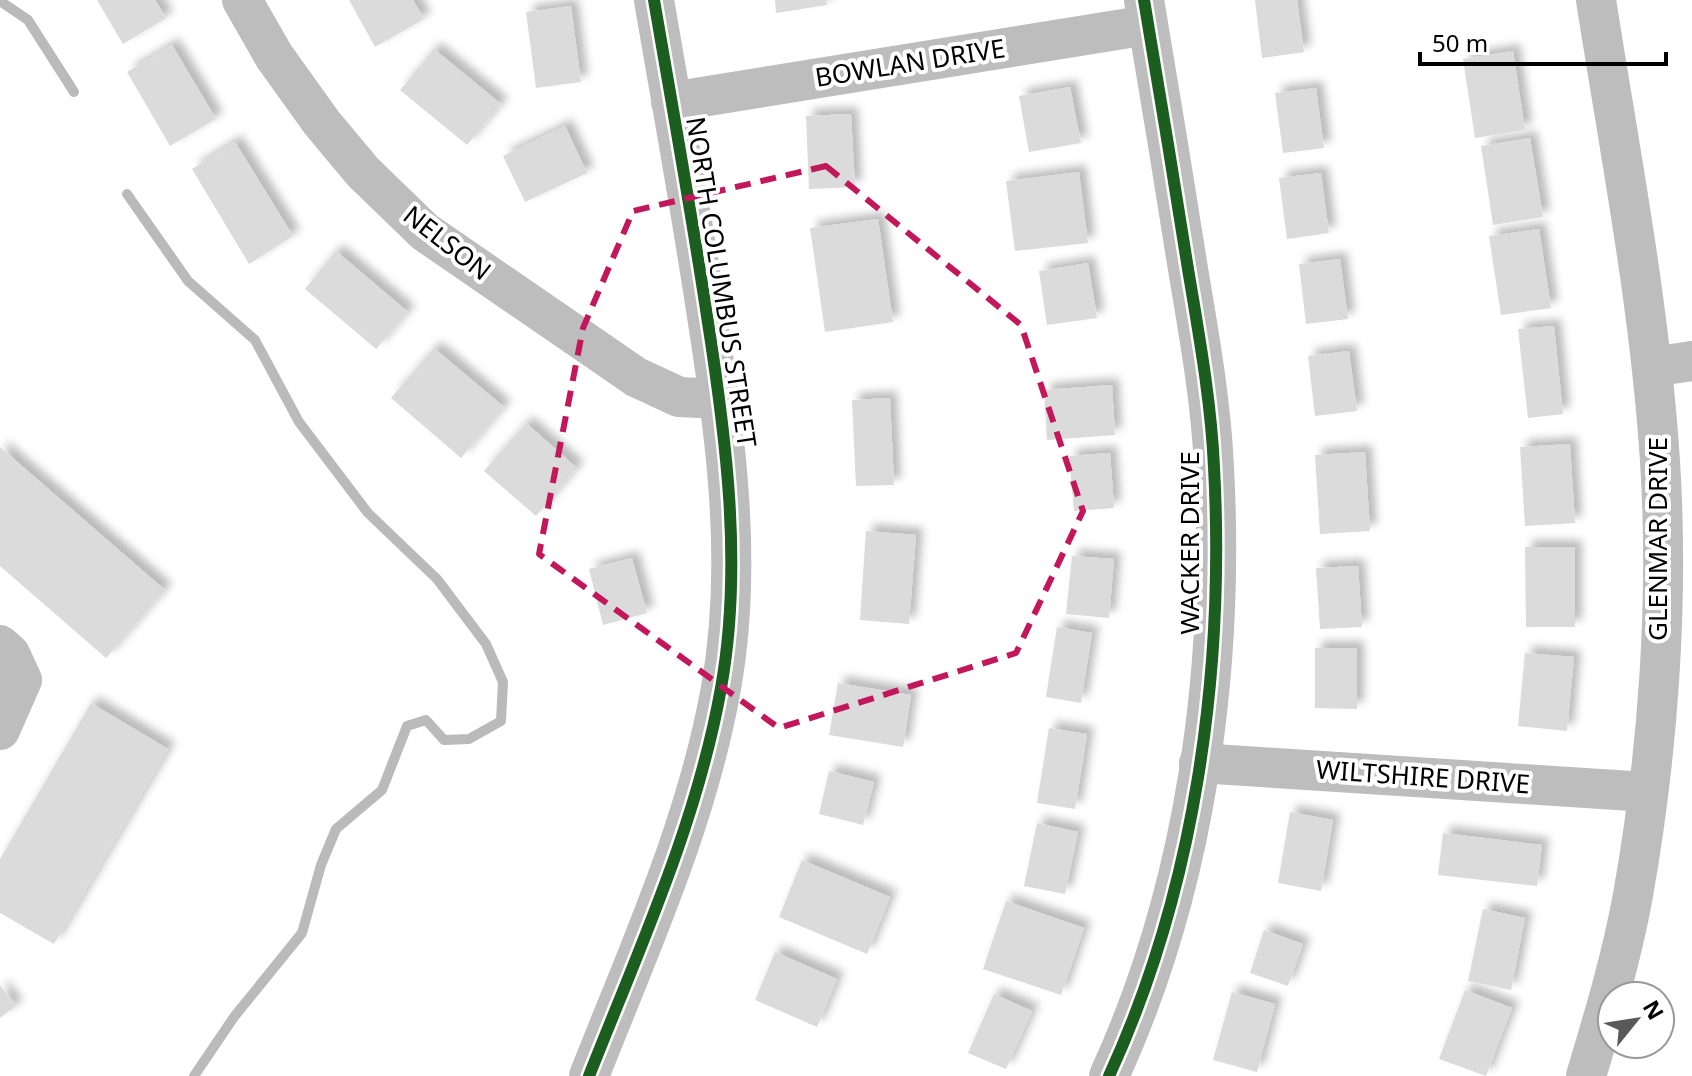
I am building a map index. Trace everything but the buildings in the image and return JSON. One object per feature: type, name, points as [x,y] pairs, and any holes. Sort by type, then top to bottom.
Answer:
[{"type":"street","name":"NELSON","points":[[242,0],[274,56],[322,123],[363,172],[425,232],[636,377],[679,397],[720,399]]},
{"type":"street","name":"NORTH COLUMBUS STREET","points":[[589,1076],[685,829],[722,687],[731,590],[729,492],[720,399],[654,0]]},
{"type":"street","name":"GLENMAR DRIVE","points":[[1586,1076],[1612,987],[1633,895],[1647,792],[1661,579],[1660,464],[1652,367],[1596,0]]},
{"type":"street","name":"BOWLAN DRIVE","points":[[671,102],[1146,12]]},
{"type":"street","name":"WACKER DRIVE","points":[[1109,1076],[1159,950],[1186,845],[1211,661],[1217,548],[1214,465],[1205,369],[1146,12]]},
{"type":"street","points":[[1652,367],[1692,361]]},
{"type":"street","points":[[0,645],[10,654],[22,680],[0,730]]},
{"type":"street","name":"WILTSHIRE DRIVE","points":[[1199,763],[1647,792]]},
{"type":"highlighted area","points":[[826,166],[1021,325],[1083,511],[1016,653],[779,728],[539,554],[583,328],[633,211]]},
{"type":"waterway","points":[[0,1],[28,20],[74,92]]},
{"type":"waterway","points":[[127,194],[188,281],[255,340],[299,422],[368,513],[437,579],[486,644],[503,682],[501,721],[469,739],[444,740],[426,720],[407,726],[382,790],[336,829],[321,865],[302,933],[234,1017],[194,1076]]},
{"type":"cycle path","points":[[589,1076],[665,885],[697,788],[721,688],[731,595],[729,502],[720,408],[654,0]]},
{"type":"cycle path","points":[[1109,1076],[1139,1005],[1183,855],[1198,778],[1214,622],[1216,544],[1210,418],[1144,0]]}]
